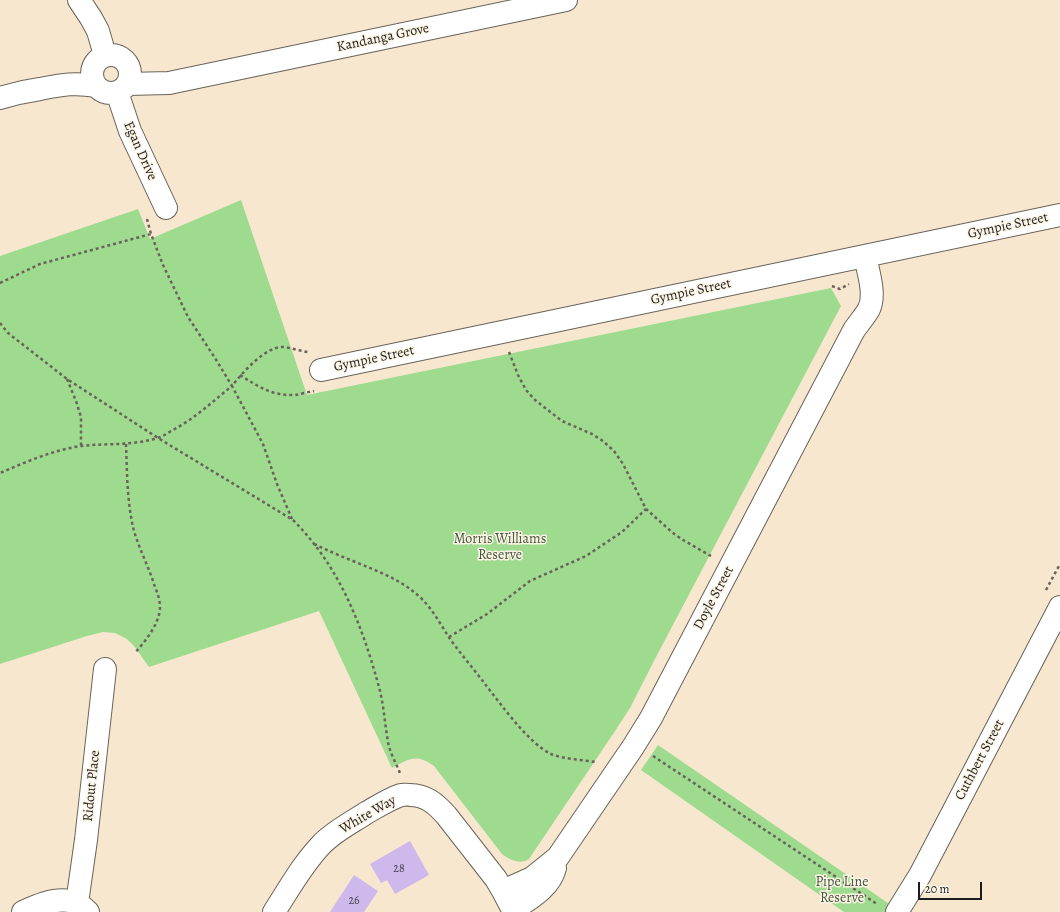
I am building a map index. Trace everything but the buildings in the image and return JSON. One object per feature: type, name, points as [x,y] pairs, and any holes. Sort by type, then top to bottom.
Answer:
[{"type":"street","points":[[6,96],[70,83],[85,84],[98,69],[112,54],[118,55],[124,59],[124,80],[106,92],[100,90],[98,69],[98,31],[79,0]]},
{"type":"street","name":"Kandanga Grove","points":[[124,80],[158,72],[200,77],[566,0]]},
{"type":"street","name":"Egan Drive","points":[[124,80],[130,131],[166,208]]},
{"type":"street","name":"Gympie Street","points":[[316,361],[857,257],[1060,215]]},
{"type":"street","name":"Doyle Street","points":[[504,891],[532,878],[558,858],[633,747],[662,697],[854,330],[869,310],[872,299],[871,290],[857,257]]},
{"type":"street","name":"Cuthbert Street","points":[[890,910],[920,875],[1060,607]]},
{"type":"street","name":"Ridout Place","points":[[82,908],[86,840],[105,669]]},
{"type":"street","name":"White Way","points":[[274,912],[295,878],[322,843],[350,823],[377,807],[402,795],[410,794],[430,800],[439,806],[504,891],[513,911]]},
{"type":"street","name":"Doyle Street","points":[[513,911],[539,892],[547,884],[554,873],[558,858]]},
{"type":"street","points":[[23,912],[46,903],[60,900],[69,901],[82,908]]},
{"type":"path","points":[[0,283],[40,264],[151,234],[163,265],[185,311],[232,386],[263,444],[275,479],[293,520],[314,544],[339,581],[348,598],[360,627],[380,692],[391,753],[410,794]]},
{"type":"path","points":[[0,323],[8,333],[66,379],[158,438],[293,520]]},
{"type":"path","points":[[0,473],[50,453],[81,446],[126,444],[158,438],[194,416],[232,386],[242,373],[266,352],[282,347],[316,361]]},
{"type":"path","points":[[509,352],[518,375],[526,390],[534,400],[562,421],[592,434],[603,441],[614,451],[623,464],[646,509],[656,519],[683,540],[730,568]]},
{"type":"path","points":[[66,379],[76,401],[81,418],[81,446]]},
{"type":"path","points":[[126,444],[129,504],[132,522],[138,543],[153,580],[160,606],[159,614],[154,626],[146,640],[135,653]]},
{"type":"path","points":[[449,637],[487,614],[530,581],[586,556],[622,532],[646,509]]},
{"type":"path","points":[[314,544],[339,556],[380,572],[410,589],[423,600],[449,637],[507,711],[535,742],[552,754],[596,762]]},
{"type":"path","points":[[633,747],[658,759],[890,910]]},
{"type":"green space","name":"Morris Williams Reserve","points":[[241,200],[307,395],[831,288],[841,306],[630,708],[529,859],[526,861],[515,861],[502,854],[434,766],[422,760],[413,759],[392,768],[319,611],[149,667],[127,639],[115,633],[103,632],[0,664],[0,256],[138,209],[150,239]]},
{"type":"green space","name":"Pipe Line Reserve","points":[[658,745],[901,912],[844,912],[641,770]]}]
